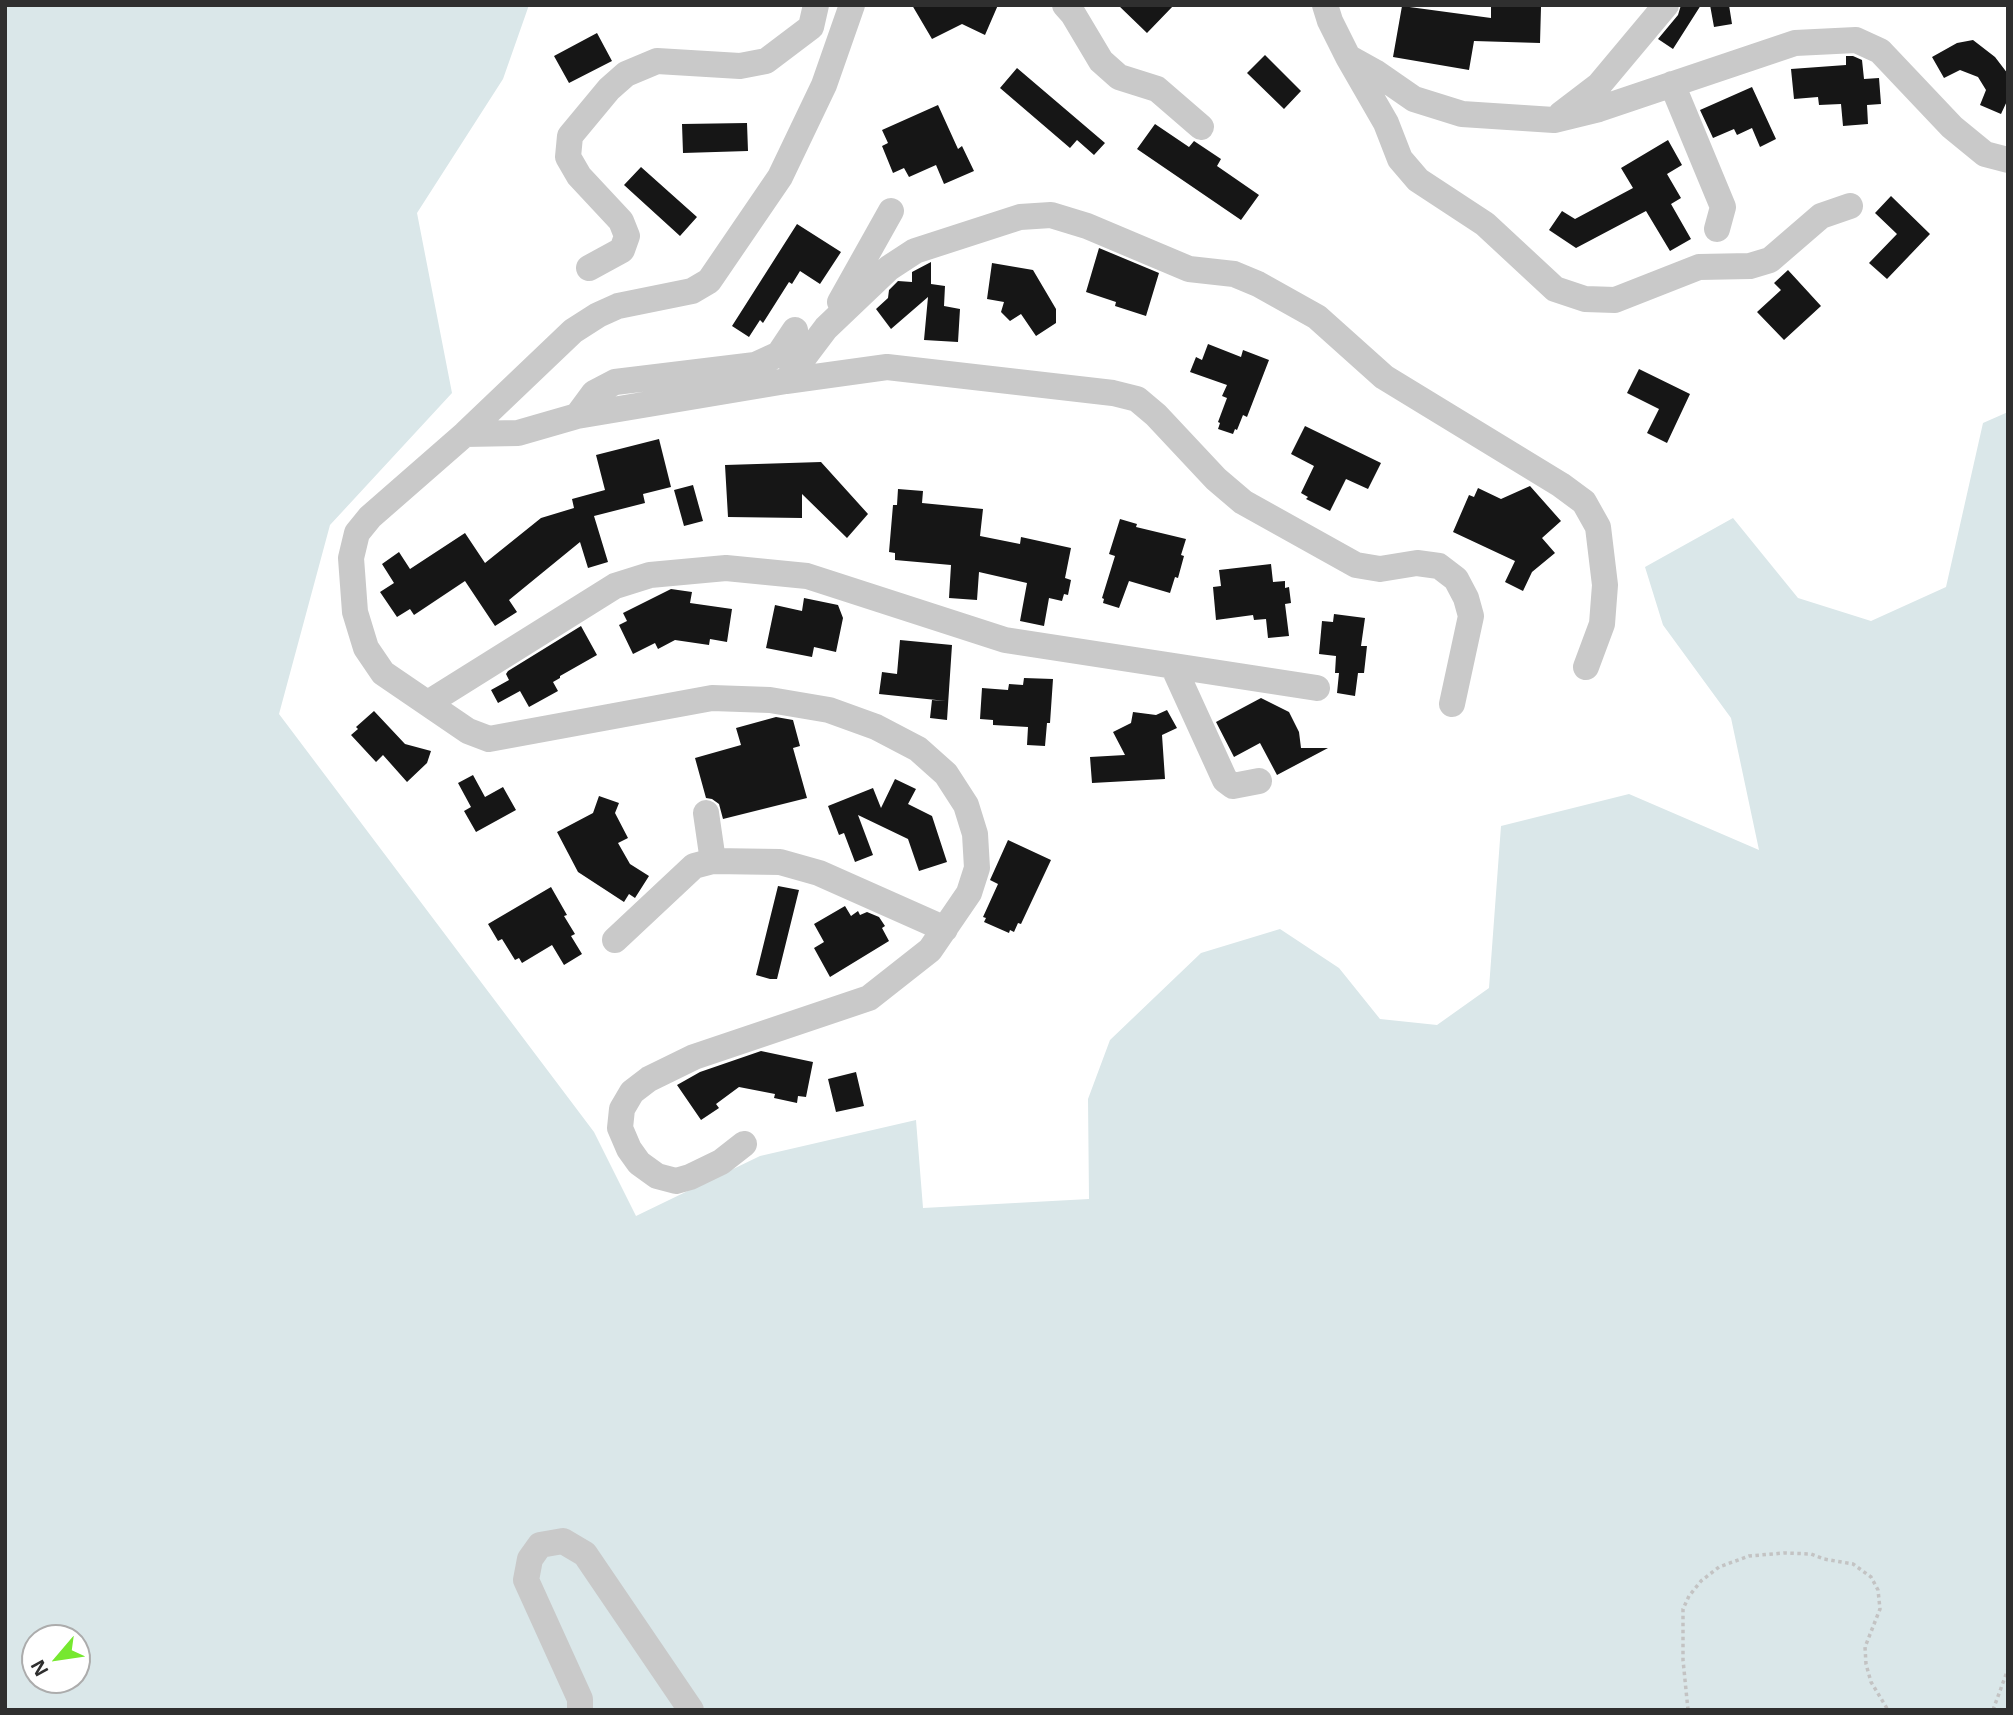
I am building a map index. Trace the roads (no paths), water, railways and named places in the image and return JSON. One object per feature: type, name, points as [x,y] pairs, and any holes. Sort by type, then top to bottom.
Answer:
[{"type":"street","points":[[589,268],[622,250],[627,236],[621,221],[579,176],[568,157],[570,136],[609,89],[626,74],[657,61],[740,66],[766,61],[811,27],[816,5]]},
{"type":"street","points":[[744,1144],[721,1162],[690,1177],[676,1181],[657,1176],[639,1163],[629,1149],[620,1128],[622,1109],[632,1093],[649,1079],[694,1057],[869,998],[930,950],[969,893],[977,868],[975,834],[967,805],[946,775],[918,749],[876,727],[829,710],[770,700],[712,698],[489,738],[468,731],[383,673],[366,648],[355,612],[351,558],[357,533],[370,517],[465,434],[573,331],[618,306],[692,291],[709,281],[780,177],[824,85],[852,5]]},
{"type":"street","points":[[1065,5],[1073,13],[1101,61],[1119,77],[1157,89],[1201,127]]},
{"type":"street","points":[[1325,5],[1348,57],[1386,123],[1400,159],[1418,180],[1485,224],[1555,289],[1585,299],[1615,300],[1699,267],[1750,267],[1770,260],[1821,216],[1850,206]]},
{"type":"street","points":[[1554,120],[1599,85],[1666,5]]},
{"type":"street","points":[[1348,57],[1414,99],[1462,114],[1554,120],[1600,109],[1795,43],[1856,40],[1880,51],[1952,127],[1985,154],[2008,160]]},
{"type":"street","points":[[1672,85],[1723,206],[1717,229]]},
{"type":"street","points":[[786,381],[825,328],[891,211]]},
{"type":"street","points":[[825,328],[889,268],[915,251],[1020,217],[1051,215],[1087,226],[1189,269],[1234,274],[1258,284],[1318,317],[1384,377],[1561,485],[1584,502],[1598,527],[1605,586],[1602,624],[1586,667]]},
{"type":"street","points":[[577,416],[594,393],[615,382],[755,365],[779,354],[795,330]]},
{"type":"street","points":[[465,434],[518,433],[577,416],[887,367],[1113,393],[1137,399],[1156,415],[1216,479],[1243,502],[1356,565],[1380,569],[1417,563],[1439,566],[1456,579],[1471,615],[1452,704]]},
{"type":"street","points":[[428,703],[615,586],[650,575],[726,568],[807,576],[1005,640],[1317,688]]},
{"type":"street","points":[[1173,666],[1226,780],[1233,786],[1259,781]]},
{"type":"street","points":[[706,813],[713,861]]},
{"type":"street","points":[[615,940],[694,866],[713,861],[779,862],[819,873],[945,929]]},
{"type":"street","points":[[580,1710],[580,1699],[526,1580],[530,1559],[540,1545],[563,1541],[585,1554],[691,1710]]}]
